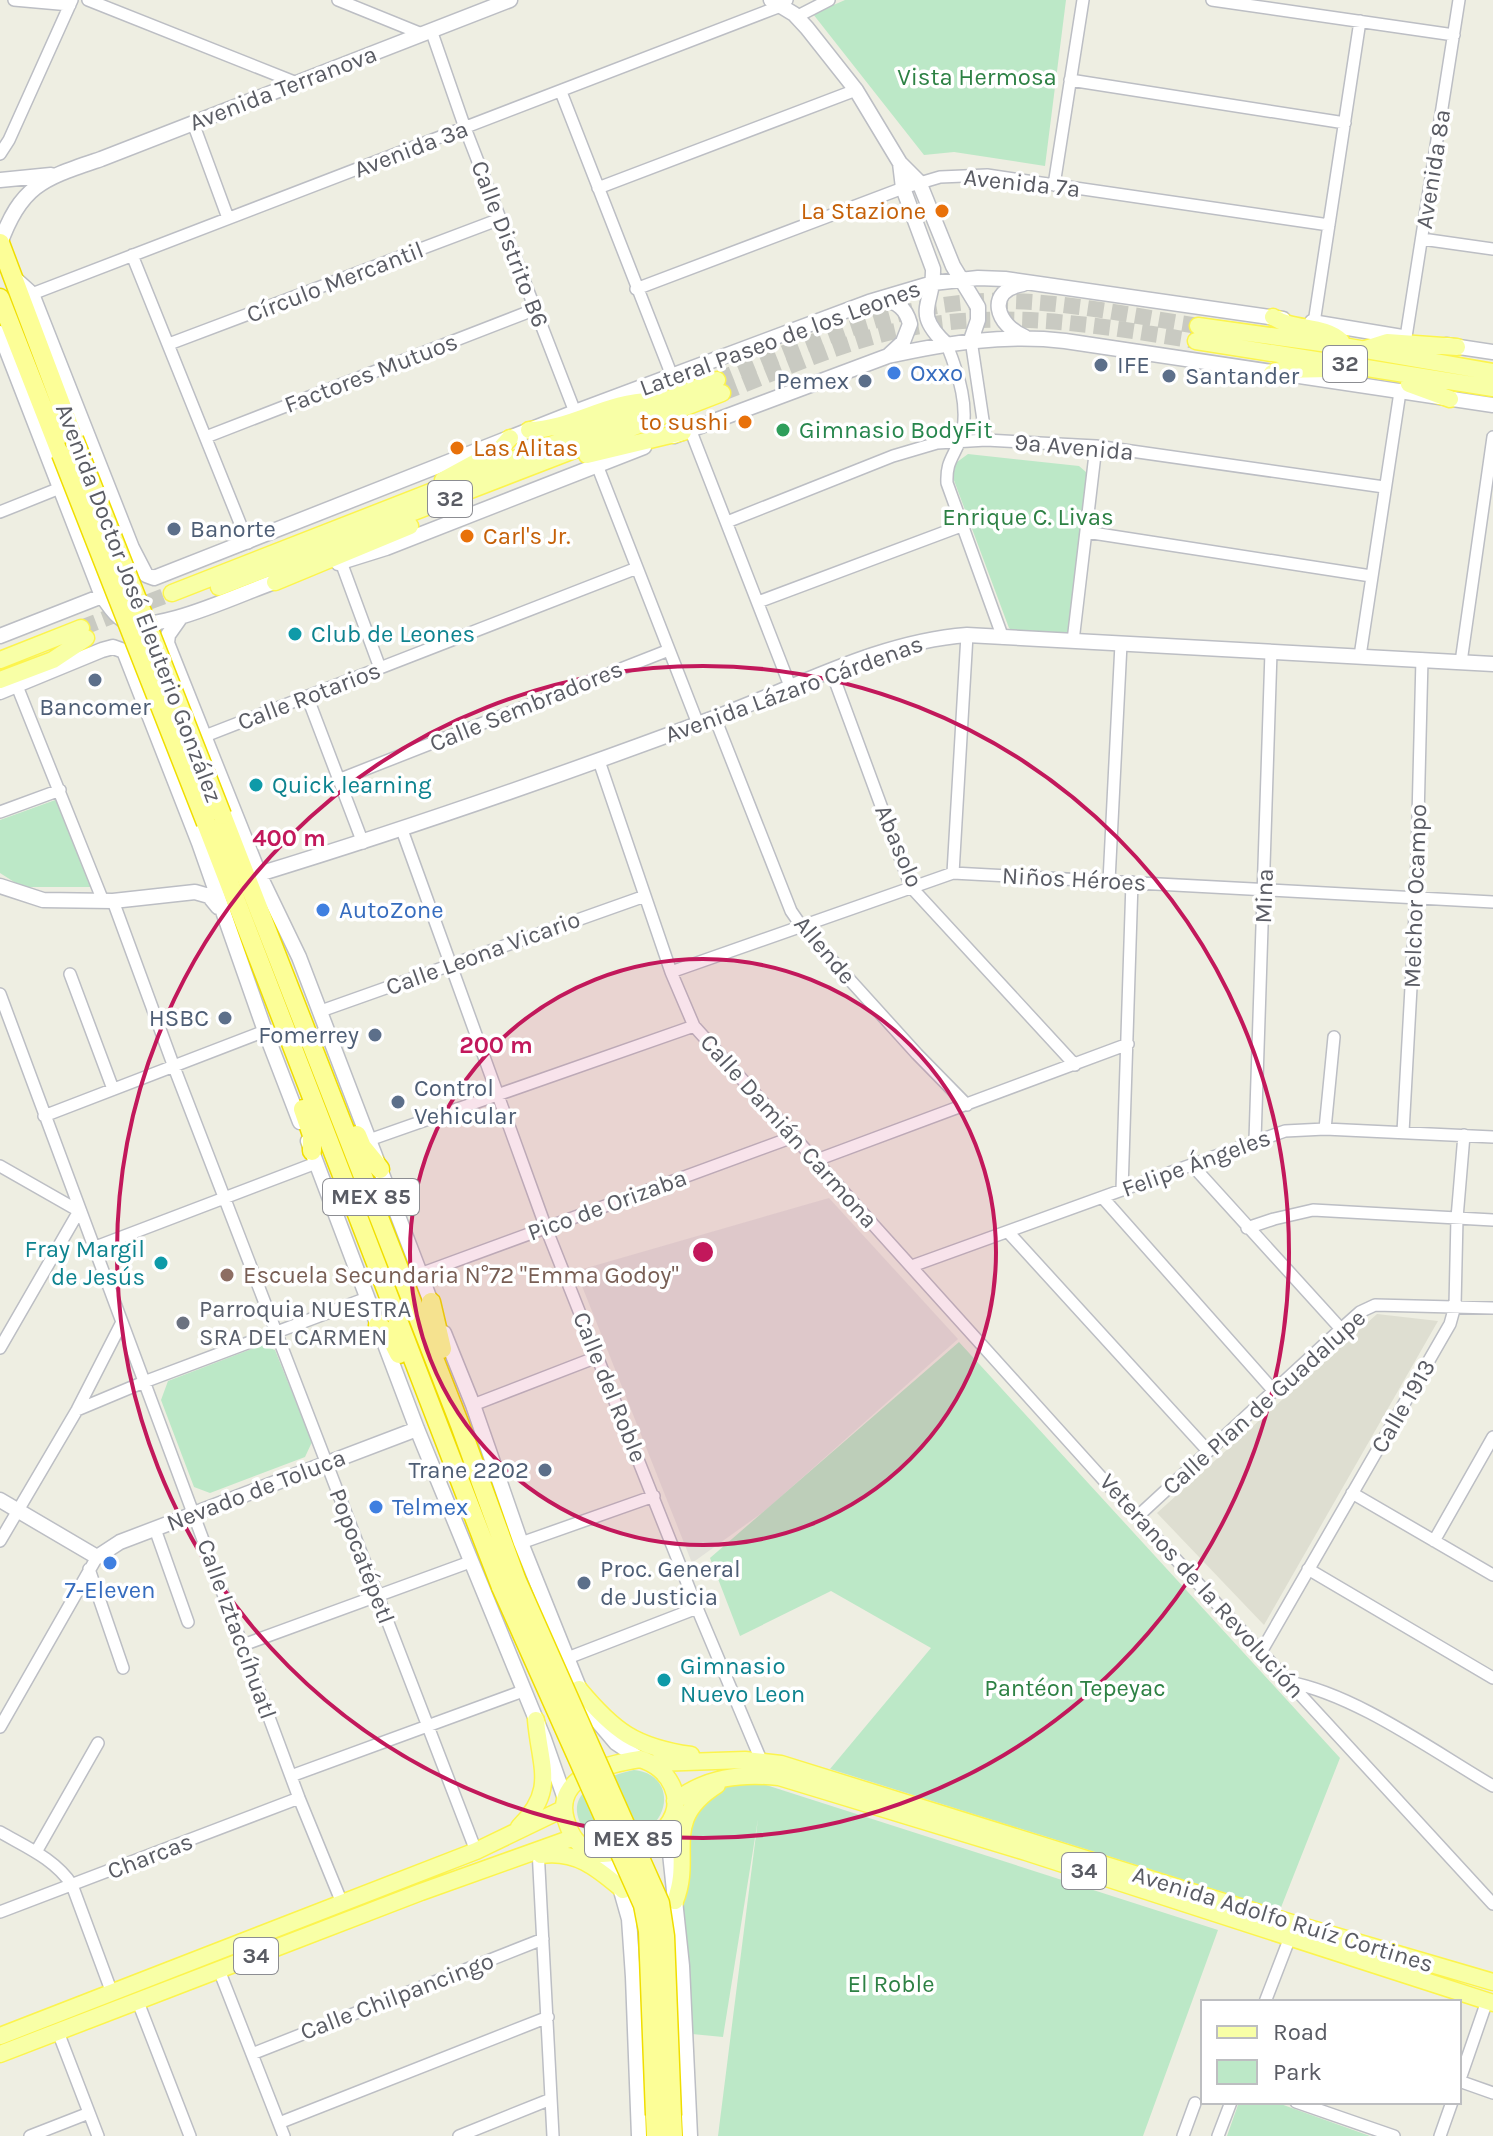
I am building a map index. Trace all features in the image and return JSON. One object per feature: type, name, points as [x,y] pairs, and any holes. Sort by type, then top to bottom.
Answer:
[{"type":"highway","name":"Avenida Doctor José Eleuterio González","points":[[0,243],[214,819],[295,1055],[437,1426],[509,1584],[643,1905],[649,1941],[663,2116],[673,2136]]},
{"type":"highway","name":"Avenida Doctor José Eleuterio González","points":[[0,298],[61,454],[306,1032],[460,1425],[509,1584]]},
{"type":"highway","points":[[306,1032],[325,1056],[362,1147],[380,1169]]},
{"type":"highway","points":[[295,1055],[295,1079],[312,1135],[314,1157]]},
{"type":"highway","points":[[431,1302],[438,1339],[457,1389],[460,1425]]},
{"type":"highway","points":[[378,1325],[394,1341],[424,1416],[437,1426]]},
{"type":"highway","name":"Avenida Doctor José Eleuterio González","points":[[656,2136],[663,2116]]},
{"type":"main road","points":[[1273,317],[1283,323],[1329,333],[1337,337],[1343,346]]},
{"type":"main road","name":"32","points":[[1493,372],[1343,346],[1197,334],[1493,388]]},
{"type":"main road","points":[[1363,349],[1387,342],[1457,347]]},
{"type":"main road","points":[[1272,373],[1280,370],[1330,369],[1349,364]]},
{"type":"main road","points":[[1388,371],[1397,380],[1450,399]]},
{"type":"main road","name":"32","points":[[719,386],[522,472],[176,605],[427,494],[665,400],[719,386]]},
{"type":"main road","points":[[529,430],[556,427],[635,401],[665,400]]},
{"type":"main road","points":[[275,582],[462,504],[522,472],[686,431]]},
{"type":"main road","points":[[427,494],[449,476],[500,449],[510,438]]},
{"type":"main road","points":[[0,649],[48,633],[81,632]]},
{"type":"main road","points":[[0,660],[81,632]]},
{"type":"main road","points":[[0,671],[81,632]]},
{"type":"main road","points":[[0,680],[53,660],[81,632]]},
{"type":"main road","points":[[579,1689],[605,1718],[640,1743],[720,1760]]},
{"type":"main road","points":[[509,1837],[538,1806],[543,1794],[536,1720]]},
{"type":"main road","name":"Avenida Adolfo Ruíz Cortines","points":[[648,1761],[761,1760],[900,1800],[1292,1931],[1490,2002]]},
{"type":"main road","points":[[564,1803],[572,1838],[599,1855],[630,1848],[667,1825],[675,1801],[669,1779],[648,1761]]},
{"type":"main road","name":"34","points":[[0,2036],[509,1837],[564,1803],[582,1777],[610,1765],[648,1761]]},
{"type":"main road","points":[[674,1893],[679,1887],[680,1836],[685,1820],[700,1798],[730,1776]]},
{"type":"main road","name":"Avenida Adolfo Ruíz Cortines","points":[[675,1801],[706,1783],[730,1776],[779,1777],[1292,1931],[1493,1982]]},
{"type":"main road","points":[[538,1852],[572,1838]]},
{"type":"main road","points":[[538,1852],[583,1860],[623,1893]]},
{"type":"main road","name":"34","points":[[0,2054],[512,1859],[538,1852]]},
{"type":"street","points":[[0,154],[71,2],[14,0]]},
{"type":"street","points":[[88,0],[297,83]]},
{"type":"street","points":[[338,0],[426,32]]},
{"type":"street","name":"Avenida Terranova","points":[[0,243],[20,202],[36,185],[55,174],[510,0]]},
{"type":"street","name":"Avenida 3a","points":[[32,294],[786,6],[829,0]]},
{"type":"street","points":[[1054,185],[1083,0]]},
{"type":"street","points":[[1212,0],[1454,35]]},
{"type":"street","name":"Avenida 8a","points":[[1406,337],[1459,0]]},
{"type":"street","points":[[786,6],[856,90],[900,163],[919,182],[960,279],[973,295],[978,307],[978,320],[971,340],[986,440]]},
{"type":"street","points":[[1314,323],[1360,21]]},
{"type":"street","name":"Calle Distrito B6","points":[[426,32],[575,412]]},
{"type":"street","points":[[1070,80],[1345,123]]},
{"type":"street","points":[[598,188],[856,90]]},
{"type":"street","points":[[561,92],[672,376]]},
{"type":"street","points":[[193,123],[228,218]]},
{"type":"street","points":[[900,163],[903,188],[930,255],[933,283],[925,313],[933,330],[947,345],[955,365],[962,403],[963,426],[949,458],[947,483],[1003,638]]},
{"type":"street","name":"Avenida Terranova","points":[[0,180],[55,174]]},
{"type":"street","name":"Avenida 7a","points":[[636,289],[919,182],[940,177],[987,175],[1329,225]]},
{"type":"street","name":"Círculo Mercantil","points":[[169,344],[500,219]]},
{"type":"street","points":[[1422,239],[1493,249]]},
{"type":"street","points":[[132,255],[248,543]]},
{"type":"street","points":[[11,275],[23,282],[32,294]]},
{"type":"street","name":"Lateral Paseo de los Leones","points":[[32,294],[132,548],[146,575],[151,578],[161,577],[248,543],[575,412],[869,302],[933,283],[960,279],[1036,282],[1493,352]]},
{"type":"street","points":[[1029,338],[1009,329],[1003,322],[999,305],[1001,296],[1008,289],[1036,282]]},
{"type":"street","points":[[869,302],[892,301],[902,307],[908,316],[910,324],[907,334],[888,356]]},
{"type":"street","name":"Factores Mutuos","points":[[206,437],[536,309]]},
{"type":"street","points":[[0,333],[102,596],[123,620],[148,623],[176,605],[275,582],[386,548],[888,356],[971,340],[1029,338],[1493,405]]},
{"type":"street","points":[[1360,656],[1400,392]]},
{"type":"street","points":[[686,431],[727,522],[790,686]]},
{"type":"street","points":[[1461,662],[1488,504],[1493,437]]},
{"type":"street","name":"9a Avenida","points":[[727,522],[893,456],[937,443],[959,441],[1096,446],[1384,487]]},
{"type":"street","points":[[1073,641],[1096,446]]},
{"type":"street","points":[[597,465],[698,724]]},
{"type":"street","points":[[0,512],[60,488]]},
{"type":"street","points":[[758,602],[961,526]]},
{"type":"street","points":[[1086,532],[1371,576]]},
{"type":"street","points":[[341,562],[380,668]]},
{"type":"street","name":"Calle Rotarios","points":[[205,736],[637,568]]},
{"type":"street","points":[[0,636],[102,596]]},
{"type":"street","points":[[176,605],[167,643],[259,874],[321,1011],[473,1405],[565,1659],[588,1710],[616,1743],[648,1761]]},
{"type":"street","points":[[953,873],[967,635]]},
{"type":"street","name":"Avenida Lázaro Cárdenas","points":[[259,874],[363,843],[599,761],[831,670],[925,639],[967,635],[1493,664]]},
{"type":"street","points":[[1109,881],[1121,644]]},
{"type":"street","points":[[0,692],[113,647],[124,651],[417,1429],[544,1739],[564,1803]]},
{"type":"street","name":"Calle Sembradores","points":[[338,780],[669,650]]},
{"type":"street","name":"Mina","points":[[1255,1140],[1271,652]]},
{"type":"street","name":"Melchor Ocampo","points":[[1403,1132],[1416,897],[1422,659]]},
{"type":"street","points":[[138,686],[159,685],[172,673],[176,664]]},
{"type":"street","name":"Abasolo","points":[[831,670],[911,887],[1075,1065]]},
{"type":"street","name":"Popocatépetl","points":[[17,686],[174,1067],[476,1851]]},
{"type":"street","points":[[307,696],[363,843]]},
{"type":"street","points":[[158,738],[159,726],[167,717],[178,712],[189,713],[199,721]]},
{"type":"street","name":"Allende","points":[[715,718],[784,894],[802,927],[967,1105]]},
{"type":"street","name":"Calle Damián Carmona","points":[[599,761],[671,972],[694,1026],[912,1266]]},
{"type":"street","points":[[0,812],[60,790]]},
{"type":"street","name":"Calle del Roble","points":[[402,830],[546,1228],[761,1760]]},
{"type":"street","name":"Niños Héroes","points":[[671,972],[953,873],[1493,902]]},
{"type":"street","points":[[1122,1190],[1132,882]]},
{"type":"street","points":[[0,886],[43,900],[108,901],[204,893],[216,903],[227,920]]},
{"type":"street","name":"Calle Leona Vicario","points":[[321,1011],[645,896]]},
{"type":"street","points":[[70,974],[113,1089]]},
{"type":"street","name":"Calle Iztaccíhuatl","points":[[0,994],[299,1798],[342,1903]]},
{"type":"street","points":[[367,1133],[498,1095],[694,1026]]},
{"type":"street","points":[[44,1116],[265,1031]]},
{"type":"street","points":[[1325,1129],[1334,1037]]},
{"type":"street","points":[[814,1161],[1128,1044]]},
{"type":"street","name":"Felipe Ángeles","points":[[912,1266],[1285,1131],[1325,1129],[1493,1137]]},
{"type":"street","name":"Calle 1913","points":[[1261,1652],[1450,1324],[1455,1306],[1457,1218],[1464,1135]]},
{"type":"street","name":"Pico de Orizaba","points":[[420,1274],[793,1137]]},
{"type":"street","points":[[93,1248],[224,1198],[314,1157]]},
{"type":"street","points":[[1192,1165],[1341,1329]]},
{"type":"street","points":[[0,1166],[79,1211],[0,1348]]},
{"type":"street","points":[[1103,1198],[1273,1390]]},
{"type":"street","points":[[1247,1228],[1313,1210],[1493,1220]]},
{"type":"street","points":[[1009,1233],[1208,1451]]},
{"type":"street","name":"Veteranos de la Revolución","points":[[912,1266],[1137,1517],[1493,1904]]},
{"type":"street","points":[[77,1410],[367,1298]]},
{"type":"street","name":"Calle Plan de Guadalupe","points":[[1137,1517],[1360,1312],[1375,1305],[1493,1308]]},
{"type":"street","points":[[0,1541],[77,1410],[121,1324]]},
{"type":"street","points":[[473,1405],[597,1357]]},
{"type":"street","name":"Nevado de Toluca","points":[[93,1563],[113,1546],[417,1429]]},
{"type":"street","points":[[1434,1541],[1493,1437]]},
{"type":"street","points":[[1352,1493],[1493,1575]]},
{"type":"street","points":[[521,1543],[654,1496]]},
{"type":"street","points":[[0,1500],[93,1563],[123,1668]]},
{"type":"street","points":[[155,1529],[188,1622]]},
{"type":"street","points":[[243,1645],[470,1562]]},
{"type":"street","points":[[0,1727],[93,1563]]},
{"type":"street","points":[[1308,1569],[1493,1678]]},
{"type":"street","points":[[565,1659],[697,1608]]},
{"type":"street","points":[[1288,1682],[1313,1687],[1345,1701],[1493,1786]]},
{"type":"street","points":[[291,1776],[523,1691]]},
{"type":"street","points":[[544,1739],[562,1749],[579,1744],[589,1732],[588,1710]]},
{"type":"street","points":[[36,1852],[98,1743]]},
{"type":"street","name":"Charcas","points":[[0,1912],[299,1798]]},
{"type":"street","points":[[667,1825],[682,1966],[690,2136]]},
{"type":"street","points":[[0,1832],[59,1868],[72,1885],[112,1993]]},
{"type":"street","points":[[538,1852],[553,2136]]},
{"type":"street","points":[[599,1855],[614,1872],[623,1893],[632,1952],[639,2136]]},
{"type":"street","points":[[623,1893],[661,1880],[674,1893]]},
{"type":"street","points":[[1266,2000],[1292,1931]]},
{"type":"street","name":"Calle Chilpancingo","points":[[252,2054],[543,1939]]},
{"type":"street","points":[[219,1970],[284,2136]]},
{"type":"street","points":[[138,2002],[190,2136]]},
{"type":"street","points":[[1461,2077],[1490,2002]]},
{"type":"street","points":[[279,2123],[548,2017]]},
{"type":"street","points":[[58,2032],[98,2136]]},
{"type":"street","points":[[1461,2083],[1493,2093]]},
{"type":"street","points":[[459,2136],[551,2099]]},
{"type":"street","points":[[1183,2136],[1195,2103]]},
{"type":"street","points":[[1218,2136],[1230,2104]]},
{"type":"street","points":[[1302,2104],[1394,2136]]},
{"type":"street","points":[[1440,2136],[1451,2104]]},
{"type":"street","points":[[30,2136],[89,2113]]},
{"type":"shaded area","points":[[829,1198],[958,1339],[766,1510],[692,1563],[576,1271]]},
{"type":"shaded area","points":[[1377,1314],[1438,1321],[1264,1625],[1157,1513]]},
{"type":"green space","name":"Vista Hermosa","points":[[845,0],[1066,0],[1045,166],[954,152],[924,155],[813,14]]},
{"type":"green space","name":"Enrique C. Livas","points":[[968,454],[1079,466],[1086,472],[1090,481],[1068,633],[1013,631],[1009,628],[952,475],[953,465]]},
{"type":"green space","points":[[58,799],[91,887],[22,887],[0,873],[0,820]]},
{"type":"green space","name":"Pantéon Tepeyac","points":[[959,1342],[1340,1758],[1280,1910],[830,1769],[931,1648],[831,1591],[740,1636],[710,1558]]},
{"type":"green space","points":[[262,1345],[275,1350],[312,1442],[305,1457],[210,1493],[194,1487],[161,1400],[168,1381]]},
{"type":"green space","points":[[634,1770],[654,1778],[660,1785],[664,1793],[662,1812],[648,1829],[637,1836],[600,1844],[590,1837],[579,1820],[579,1800],[602,1780]]},
{"type":"green space","name":"El Roble","points":[[763,1784],[1218,1930],[1143,2136],[718,2136],[758,1819],[723,2037],[692,2034],[679,1835],[689,1814],[727,1785]]},
{"type":"green space","points":[[1238,2104],[1281,2104],[1370,2136],[1227,2136]]},
{"type":"tunnel","points":[[717,380],[848,329],[950,304],[985,301],[1038,303],[1198,326]]},
{"type":"tunnel","points":[[722,393],[855,342],[937,324],[975,320],[1048,321],[1196,341]]},
{"type":"tunnel","points":[[81,628],[172,593]]},
{"type":"place","name":"La Stazione","points":[[942,211]]},
{"type":"place","name":"IFE","points":[[1101,365]]},
{"type":"place","name":"Oxxo","points":[[894,373]]},
{"type":"place","name":"Santander","points":[[1169,376]]},
{"type":"place","name":"Pemex","points":[[865,381]]},
{"type":"place","name":"to sushi","points":[[745,422]]},
{"type":"place","name":"Gimnasio BodyFit","points":[[783,430]]},
{"type":"place","name":"Las Alitas","points":[[457,448]]},
{"type":"place","name":"Banorte","points":[[174,529]]},
{"type":"place","name":"Carl's Jr.","points":[[467,536]]},
{"type":"place","name":"Club de Leones","points":[[295,634]]},
{"type":"place","name":"Bancomer","points":[[95,680]]},
{"type":"place","name":"Quick learning","points":[[256,785]]},
{"type":"place","name":"AutoZone","points":[[323,910]]},
{"type":"place","name":"HSBC","points":[[225,1018]]},
{"type":"place","name":"Fomerrey","points":[[375,1035]]},
{"type":"place","name":"Control Vehicular","points":[[398,1102]]},
{"type":"place","name":"Fray Margil de Jesús","points":[[161,1263]]},
{"type":"place","name":"Escuela Secundaria N°72 \"Emma Godoy\"","points":[[227,1275]]},
{"type":"place","name":"Parroquia NUESTRA SRA DEL CARMEN","points":[[183,1323]]},
{"type":"place","name":"Trane 2202","points":[[545,1470]]},
{"type":"place","name":"Telmex","points":[[376,1507]]},
{"type":"place","name":"7-Eleven","points":[[110,1563]]},
{"type":"place","name":"Proc. General de Justicia","points":[[584,1583]]},
{"type":"place","name":"Gimnasio Nuevo Leon","points":[[664,1680]]}]
